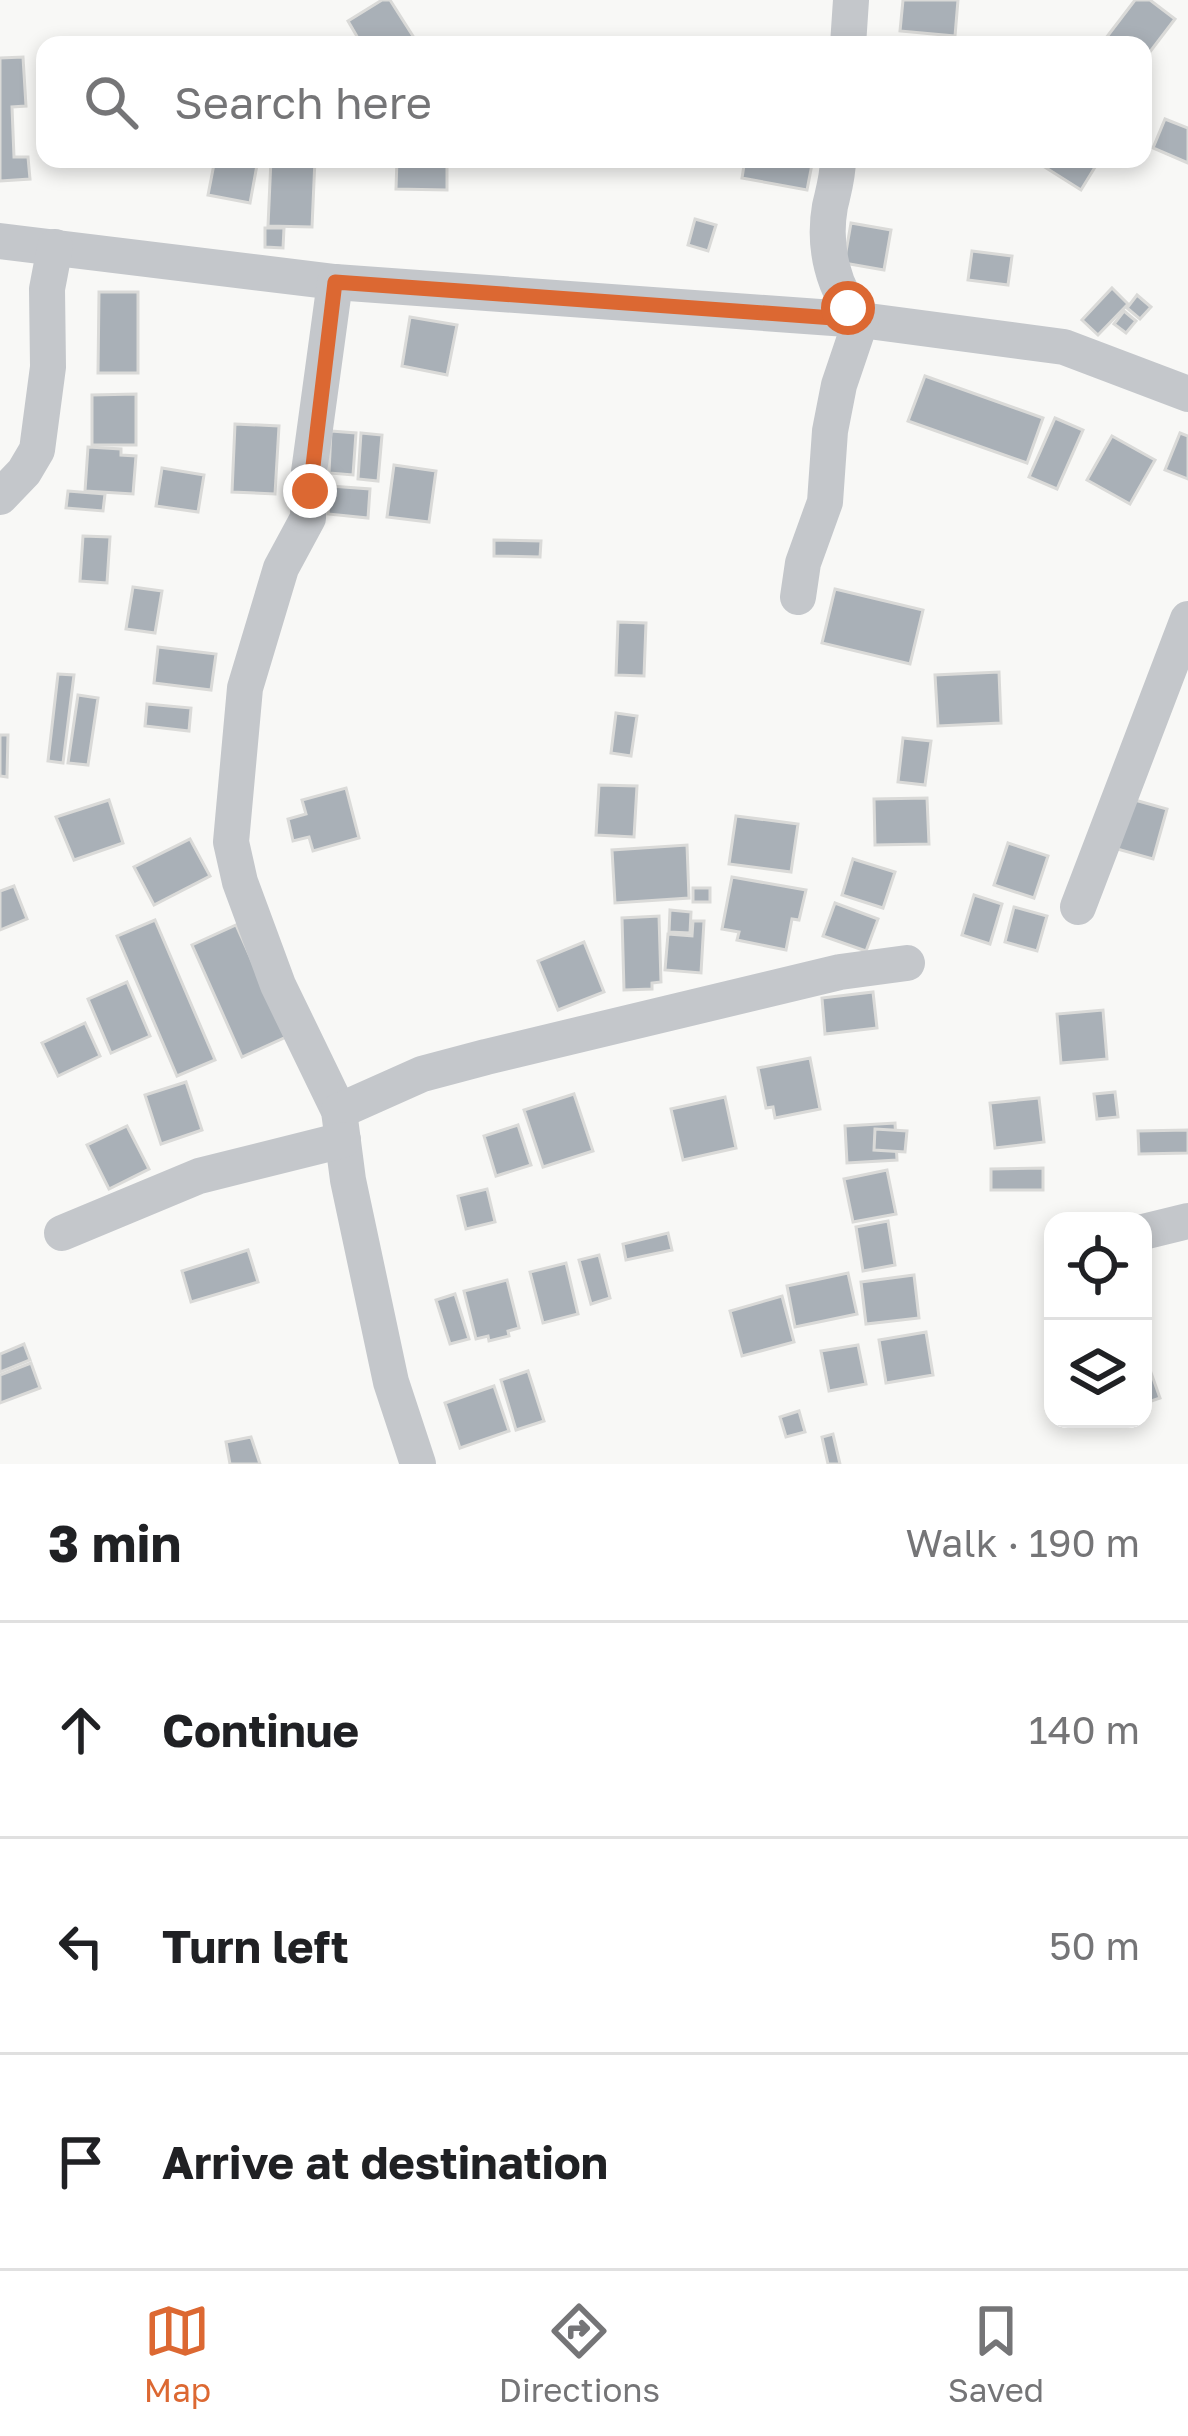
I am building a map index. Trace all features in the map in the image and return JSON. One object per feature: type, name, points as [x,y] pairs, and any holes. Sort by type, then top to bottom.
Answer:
[{"type":"street","points":[[849,36],[851,0]]},
{"type":"street","points":[[837,168],[827,241],[838,288],[861,320]]},
{"type":"street","points":[[0,241],[335,282],[861,320],[1064,347],[1188,394]]},
{"type":"street","points":[[0,497],[38,450],[48,367],[47,289],[55,248]]},
{"type":"street","points":[[335,282],[309,472],[308,518],[281,568],[245,688],[231,842],[240,882],[278,985],[341,1125],[391,1382],[418,1464]]},
{"type":"street","points":[[798,597],[803,563],[825,502],[838,385],[861,320]]},
{"type":"street","points":[[1078,907],[1188,619]]},
{"type":"street","points":[[62,1232],[341,1125],[422,1074],[840,972],[908,964]]},
{"type":"street","points":[[1152,1230],[1188,1222]]},
{"type":"building","points":[[390,0],[413,36],[357,36],[348,21]]},
{"type":"building","points":[[903,0],[958,0],[955,36],[900,31]]},
{"type":"building","points":[[1135,0],[1150,0],[1175,19],[1152,49],[1152,36],[1108,36]]},
{"type":"building","points":[[23,57],[26,106],[12,107],[14,157],[28,157],[30,179],[0,181],[0,58]]},
{"type":"building","points":[[1165,119],[1188,128],[1188,163],[1153,148]]},
{"type":"building","points":[[213,168],[256,168],[250,203],[208,195]]},
{"type":"building","points":[[271,168],[315,168],[312,227],[268,226]]},
{"type":"building","points":[[397,168],[447,168],[447,190],[396,189]]},
{"type":"building","points":[[744,168],[811,168],[807,190],[742,178]]},
{"type":"building","points":[[1046,168],[1094,168],[1081,190]]},
{"type":"building","points":[[695,219],[716,225],[708,251],[688,245]]},
{"type":"building","points":[[851,223],[891,230],[884,270],[844,263]]},
{"type":"building","points":[[265,228],[284,228],[283,248],[265,247]]},
{"type":"building","points":[[972,251],[1012,256],[1008,285],[968,280]]},
{"type":"building","points":[[1112,288],[1128,304],[1098,335],[1082,320]]},
{"type":"building","points":[[99,292],[138,292],[138,373],[98,373]]},
{"type":"building","points":[[1137,295],[1151,307],[1140,319],[1127,308]]},
{"type":"building","points":[[1124,311],[1136,321],[1126,333],[1114,324]]},
{"type":"building","points":[[410,317],[457,325],[447,375],[402,366]]},
{"type":"building","points":[[925,376],[1043,418],[1027,463],[908,421]]},
{"type":"building","points":[[136,394],[136,445],[92,445],[92,395]]},
{"type":"building","points":[[1055,418],[1083,430],[1057,489],[1029,477]]},
{"type":"building","points":[[235,424],[279,426],[275,494],[232,492]]},
{"type":"building","points":[[331,431],[356,433],[353,475],[329,473]]},
{"type":"building","points":[[361,433],[382,435],[378,481],[358,479]]},
{"type":"building","points":[[1180,433],[1188,436],[1188,479],[1165,470]]},
{"type":"building","points":[[1112,436],[1155,460],[1130,504],[1087,480]]},
{"type":"building","points":[[88,447],[121,449],[121,455],[136,456],[133,494],[85,491]]},
{"type":"building","points":[[394,465],[436,471],[429,522],[387,517]]},
{"type":"building","points":[[162,468],[204,475],[198,512],[156,506]]},
{"type":"building","points":[[330,486],[370,489],[368,518],[328,514]]},
{"type":"building","points":[[68,491],[105,494],[103,511],[66,508]]},
{"type":"building","points":[[83,536],[110,537],[107,583],[80,581]]},
{"type":"building","points":[[494,540],[541,541],[540,557],[494,556]]},
{"type":"building","points":[[133,587],[162,591],[155,633],[126,629]]},
{"type":"building","points":[[835,589],[923,610],[910,664],[822,643]]},
{"type":"building","points":[[618,622],[646,623],[644,676],[616,675]]},
{"type":"building","points":[[158,647],[216,654],[211,690],[154,683]]},
{"type":"building","points":[[999,672],[1001,723],[938,726],[935,675]]},
{"type":"building","points":[[58,674],[74,675],[63,763],[48,761]]},
{"type":"building","points":[[78,695],[98,698],[88,765],[68,763]]},
{"type":"building","points":[[147,704],[191,708],[189,731],[145,726]]},
{"type":"building","points":[[616,713],[637,716],[631,756],[611,753]]},
{"type":"building","points":[[0,735],[8,735],[7,777],[0,776]]},
{"type":"building","points":[[903,738],[931,741],[925,785],[898,782]]},
{"type":"building","points":[[599,785],[637,786],[634,837],[596,835]]},
{"type":"building","points":[[346,788],[359,838],[313,851],[309,837],[293,841],[288,819],[306,814],[302,800]]},
{"type":"building","points":[[1124,797],[1167,809],[1153,859],[1110,847]]},
{"type":"building","points":[[927,798],[929,844],[875,845],[874,799]]},
{"type":"building","points":[[109,800],[123,843],[74,860],[56,817]]},
{"type":"building","points":[[736,816],[798,824],[791,872],[729,864]]},
{"type":"building","points":[[190,839],[210,876],[154,905],[134,867]]},
{"type":"building","points":[[1008,843],[1048,856],[1034,898],[994,885]]},
{"type":"building","points":[[687,845],[689,898],[615,903],[612,850]]},
{"type":"building","points":[[853,859],[895,872],[883,908],[842,895]]},
{"type":"building","points":[[732,877],[806,890],[799,920],[792,919],[786,950],[737,940],[739,932],[722,929]]},
{"type":"building","points":[[14,886],[27,919],[0,930],[0,891]]},
{"type":"building","points":[[693,888],[710,888],[710,902],[693,902]]},
{"type":"building","points":[[974,895],[1002,904],[990,944],[962,935]]},
{"type":"building","points":[[835,903],[878,919],[866,951],[823,936]]},
{"type":"building","points":[[1014,907],[1047,916],[1037,951],[1005,942]]},
{"type":"building","points":[[670,910],[691,912],[690,933],[669,932]]},
{"type":"building","points":[[659,916],[661,982],[652,983],[652,989],[624,990],[622,918]]},
{"type":"building","points":[[155,920],[215,1060],[177,1076],[117,936]]},
{"type":"building","points":[[693,921],[704,921],[701,973],[665,970],[668,934],[692,936]]},
{"type":"building","points":[[236,925],[286,1037],[242,1057],[192,945]]},
{"type":"building","points":[[584,942],[604,992],[558,1010],[538,961]]},
{"type":"building","points":[[127,982],[150,1036],[111,1053],[88,999]]},
{"type":"building","points":[[873,992],[877,1028],[825,1034],[822,998]]},
{"type":"building","points":[[1103,1010],[1107,1059],[1061,1063],[1057,1014]]},
{"type":"building","points":[[85,1023],[100,1056],[58,1076],[42,1043]]},
{"type":"building","points":[[810,1058],[820,1109],[775,1118],[773,1107],[766,1108],[758,1068]]},
{"type":"building","points":[[186,1082],[202,1130],[161,1144],[145,1095]]},
{"type":"building","points":[[1115,1092],[1118,1117],[1097,1119],[1094,1094]]},
{"type":"building","points":[[574,1094],[593,1151],[543,1167],[524,1110]]},
{"type":"building","points":[[725,1097],[736,1148],[683,1160],[671,1109]]},
{"type":"building","points":[[1039,1098],[1044,1142],[995,1148],[990,1103]]},
{"type":"building","points":[[895,1123],[897,1160],[847,1163],[845,1126]]},
{"type":"building","points":[[518,1125],[531,1165],[496,1176],[484,1136]]},
{"type":"building","points":[[127,1126],[149,1169],[109,1189],[87,1145]]},
{"type":"building","points":[[875,1129],[907,1131],[905,1152],[874,1150]]},
{"type":"building","points":[[1188,1130],[1188,1153],[1139,1154],[1138,1131]]},
{"type":"building","points":[[1043,1168],[1043,1190],[991,1190],[991,1169]]},
{"type":"building","points":[[887,1170],[896,1214],[853,1222],[844,1179]]},
{"type":"building","points":[[487,1189],[495,1222],[466,1229],[458,1196]]},
{"type":"building","points":[[888,1221],[895,1265],[863,1271],[856,1227]]},
{"type":"building","points":[[668,1233],[672,1250],[626,1260],[623,1244]]},
{"type":"building","points":[[248,1250],[258,1282],[191,1302],[182,1271]]},
{"type":"building","points":[[599,1255],[610,1298],[591,1304],[579,1260]]},
{"type":"building","points":[[566,1263],[578,1314],[543,1323],[530,1272]]},
{"type":"building","points":[[848,1273],[857,1314],[795,1327],[787,1286]]},
{"type":"building","points":[[914,1275],[919,1318],[866,1324],[861,1282]]},
{"type":"building","points":[[507,1280],[519,1328],[508,1331],[509,1336],[476,1339],[464,1291]]},
{"type":"building","points":[[455,1294],[469,1339],[450,1344],[436,1300]]},
{"type":"building","points":[[782,1296],[794,1342],[742,1356],[730,1311]]},
{"type":"building","points":[[926,1332],[933,1375],[886,1383],[879,1340]]},
{"type":"building","points":[[24,1344],[30,1360],[0,1372],[0,1354]]},
{"type":"building","points":[[858,1345],[866,1384],[829,1391],[821,1351]]},
{"type":"building","points":[[31,1363],[40,1388],[0,1403],[0,1375]]},
{"type":"building","points":[[528,1371],[544,1421],[516,1430],[501,1380]]},
{"type":"building","points":[[1152,1375],[1160,1398],[1152,1401]]},
{"type":"building","points":[[494,1386],[509,1431],[460,1448],[445,1403]]},
{"type":"building","points":[[799,1411],[805,1432],[786,1437],[780,1417]]},
{"type":"building","points":[[833,1434],[840,1464],[828,1464],[822,1437]]},
{"type":"building","points":[[251,1437],[260,1464],[230,1464],[226,1442]]},
{"type":"route","points":[[310,491],[335,282],[861,320],[848,308]]}]
